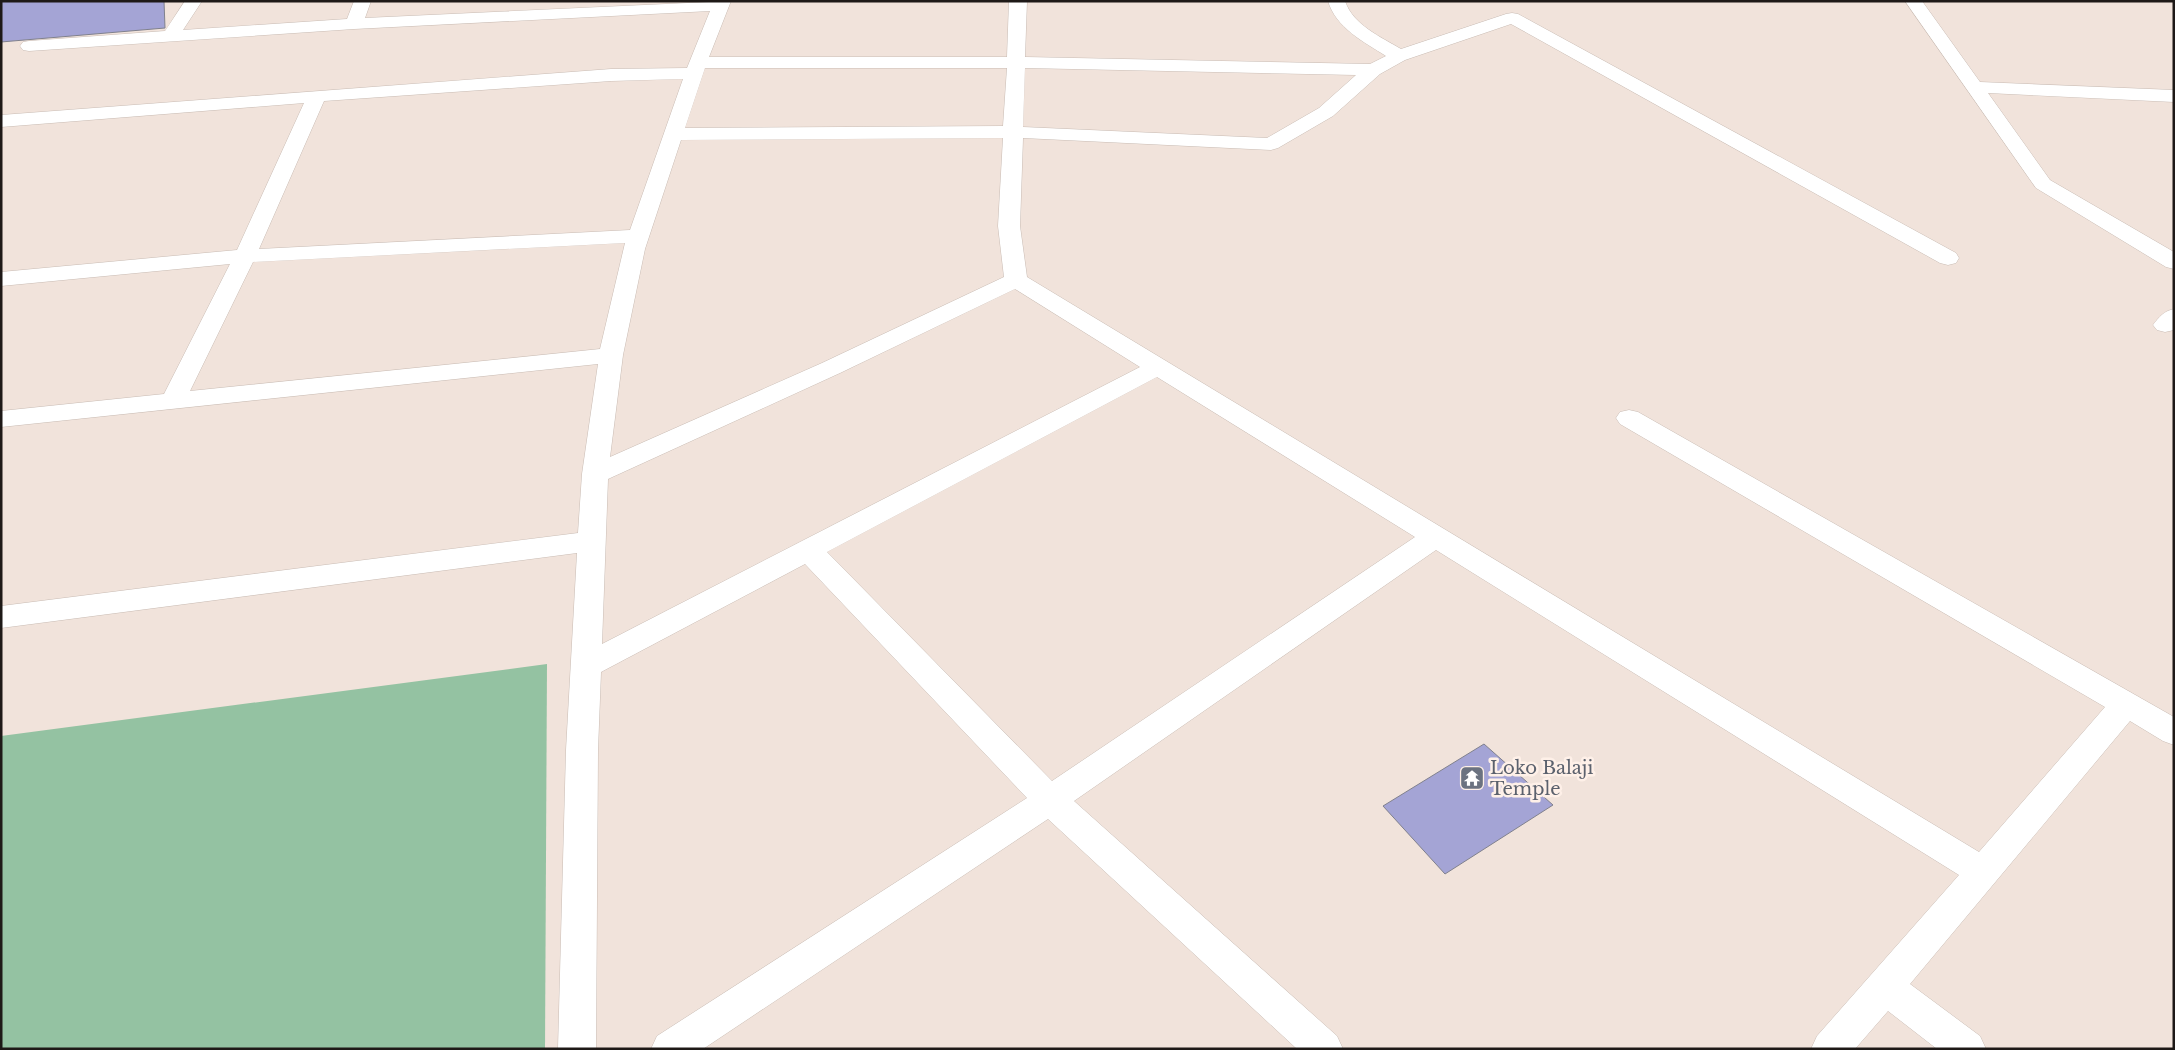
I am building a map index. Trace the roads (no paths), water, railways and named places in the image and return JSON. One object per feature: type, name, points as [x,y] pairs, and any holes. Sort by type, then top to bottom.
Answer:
[{"type":"street","points":[[170,37],[194,1]]},
{"type":"street","points":[[354,24],[363,1]]},
{"type":"street","points":[[1016,280],[1009,226],[1018,1]]},
{"type":"street","points":[[1336,1],[1337,8],[1353,26],[1399,56]]},
{"type":"street","points":[[1913,1],[2043,184],[2174,262]]},
{"type":"street","points":[[29,46],[354,24],[596,14],[723,3],[696,68],[639,236],[612,355],[594,474],[582,760],[577,1049]]},
{"type":"street","points":[[674,134],[1012,132],[1272,144],[1326,112],[1373,70],[1399,56],[1512,18],[1948,258]]},
{"type":"street","points":[[1,121],[696,68],[1016,62],[1373,70]]},
{"type":"street","points":[[1974,88],[2174,96]]},
{"type":"street","points":[[174,400],[245,256],[317,96]]},
{"type":"street","points":[[1,279],[245,256],[639,236]]},
{"type":"street","points":[[1016,280],[1983,872]]},
{"type":"street","points":[[594,474],[831,368],[1016,280]]},
{"type":"street","points":[[1,419],[612,355]]},
{"type":"street","points":[[586,666],[1158,368]]},
{"type":"street","points":[[1629,418],[2174,732]]},
{"type":"street","points":[[670,1049],[1050,800],[1435,537]]},
{"type":"street","points":[[1,616],[591,541]]},
{"type":"street","points":[[808,550],[1050,800],[1324,1049]]},
{"type":"street","points":[[1830,1049],[2126,704]]},
{"type":"street","points":[[1885,987],[1967,1049]]},
{"type":"place","name":"Loko Balaji Temple","points":[[1472,778]]}]
